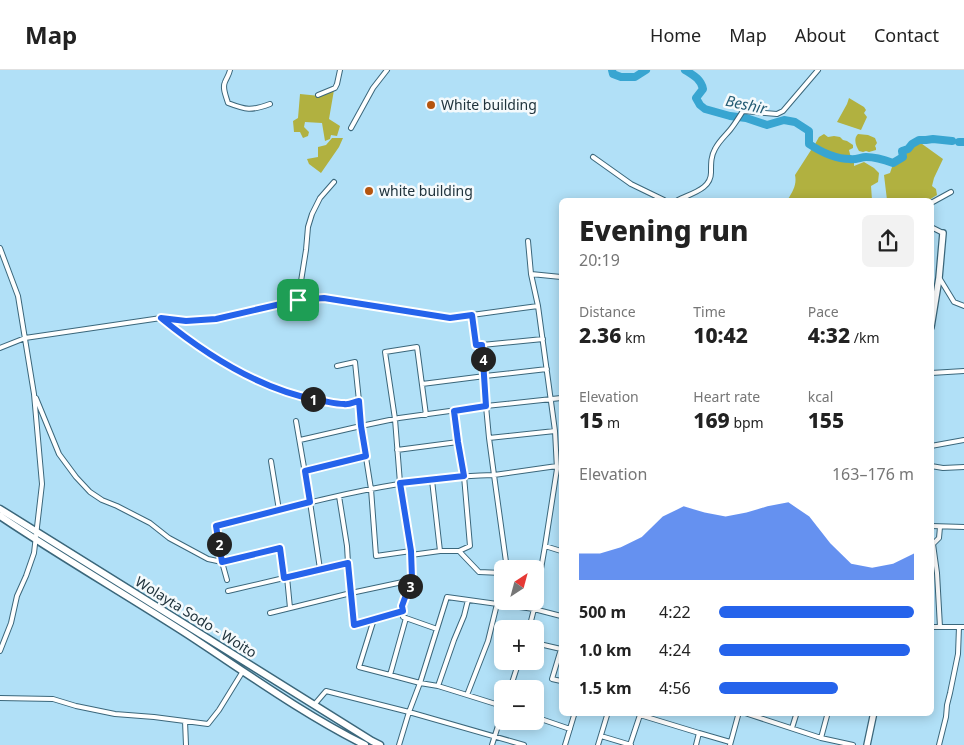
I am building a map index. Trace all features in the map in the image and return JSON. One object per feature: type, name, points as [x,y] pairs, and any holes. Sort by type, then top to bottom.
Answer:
[{"type":"highway","name":"Wolayta Sodo - Woito","points":[[0,509],[35,536],[294,704],[365,745]]},
{"type":"highway","name":"Wolayta Sodo - Woito","points":[[0,516],[380,745]]},
{"type":"highway","points":[[294,704],[299,696]]},
{"type":"main road","points":[[934,309],[943,233]]},
{"type":"main road","points":[[867,745],[873,716]]},
{"type":"street","points":[[230,70],[230,74],[223,87],[228,102],[240,108],[255,109],[270,104]]},
{"type":"street","points":[[318,95],[335,88],[340,70]]},
{"type":"street","points":[[351,128],[374,88],[387,70]]},
{"type":"street","points":[[682,198],[705,187],[708,183],[711,176],[711,159],[714,152],[743,111],[776,114],[783,111],[818,70]]},
{"type":"street","points":[[593,157],[631,184],[660,198]]},
{"type":"street","points":[[298,300],[308,227],[312,214],[322,195],[334,182]]},
{"type":"street","points":[[934,201],[951,192]]},
{"type":"street","points":[[934,228],[943,233]]},
{"type":"street","points":[[528,241],[531,274],[538,306],[555,431],[557,466],[543,560]]},
{"type":"street","points":[[0,248],[18,296],[34,394],[42,484],[34,554],[17,596],[10,624],[0,651]]},
{"type":"street","points":[[531,274],[559,277]]},
{"type":"street","points":[[939,278],[954,302],[964,306]]},
{"type":"street","points":[[0,348],[25,338],[161,318],[186,321],[216,319],[298,300],[324,298],[450,318],[538,306]]},
{"type":"street","points":[[472,315],[476,345],[542,339]]},
{"type":"street","points":[[161,318],[183,336],[216,358],[266,384],[297,396],[346,405],[359,401]]},
{"type":"street","points":[[482,345],[489,438],[506,560]]},
{"type":"street","points":[[426,415],[417,347],[385,352],[400,483],[411,553],[412,580],[402,606],[403,617],[437,629]]},
{"type":"street","points":[[338,366],[355,362],[361,426],[371,489],[376,556],[460,551],[470,546],[464,476],[454,411]]},
{"type":"street","points":[[422,384],[547,369]]},
{"type":"street","points":[[934,373],[964,372]]},
{"type":"street","points":[[34,394],[59,454],[90,492],[102,500],[150,523],[169,538],[208,559],[222,562],[280,548],[290,608]]},
{"type":"street","points":[[300,440],[394,419],[486,406],[559,398]]},
{"type":"street","points":[[296,421],[320,569]]},
{"type":"street","points":[[489,438],[555,431]]},
{"type":"street","points":[[934,445],[964,440]]},
{"type":"street","points":[[397,450],[458,442]]},
{"type":"street","points":[[305,471],[366,456]]},
{"type":"street","points":[[271,461],[279,510]]},
{"type":"street","points":[[227,580],[216,526],[310,502],[400,483],[557,466]]},
{"type":"street","points":[[934,466],[964,467]]},
{"type":"street","points":[[432,480],[440,551]]},
{"type":"street","points":[[339,496],[347,546],[354,625],[403,611]]},
{"type":"street","points":[[934,526],[964,527]]},
{"type":"street","points":[[934,543],[939,538],[940,527]]},
{"type":"street","points":[[546,546],[559,550]]},
{"type":"street","points":[[460,551],[479,572],[494,573]]},
{"type":"street","points":[[934,551],[940,627]]},
{"type":"street","points":[[228,591],[348,563]]},
{"type":"street","points":[[270,613],[412,580]]},
{"type":"street","points":[[399,745],[447,597],[494,604]]},
{"type":"street","points":[[438,686],[468,600]]},
{"type":"street","points":[[467,695],[488,641],[496,610]]},
{"type":"street","points":[[538,610],[559,615]]},
{"type":"street","points":[[390,675],[406,618]]},
{"type":"street","points":[[374,619],[359,667],[438,686],[494,703]]},
{"type":"street","points":[[934,627],[961,627],[958,654],[939,745]]},
{"type":"street","points":[[544,645],[559,649]]},
{"type":"street","points":[[559,656],[552,679],[559,681]]},
{"type":"street","points":[[0,698],[53,699],[115,714],[208,724],[244,671]]},
{"type":"street","points":[[314,705],[326,691],[409,712],[524,745]]},
{"type":"street","points":[[565,745],[574,716]]},
{"type":"street","points":[[598,745],[607,716]]},
{"type":"street","points":[[601,736],[631,745],[640,716]]},
{"type":"street","points":[[647,716],[730,743],[740,716]]},
{"type":"street","points":[[754,716],[820,738],[853,745]]},
{"type":"street","points":[[792,728],[796,716]]},
{"type":"street","points":[[820,738],[827,716]]},
{"type":"street","points":[[544,720],[570,729]]},
{"type":"street","points":[[185,721],[186,745]]},
{"type":"street","points":[[492,745],[497,730]]},
{"type":"street","points":[[696,745],[700,733]]},
{"type":"street","points":[[826,745],[827,740]]},
{"type":"shaded area","points":[[334,90],[329,119],[340,126],[337,136],[331,135],[330,139],[325,141],[322,123],[305,122],[304,127],[309,132],[308,136],[303,138],[300,132],[294,132],[293,121],[298,118],[300,94],[320,96]]},
{"type":"shaded area","points":[[849,98],[866,110],[864,113],[867,117],[861,130],[837,122]]},
{"type":"shaded area","points":[[824,134],[828,137],[840,137],[853,145],[853,148],[849,150],[851,158],[832,155],[815,147],[819,137]]},
{"type":"shaded area","points":[[858,134],[875,138],[877,143],[875,146],[876,150],[869,152],[859,151],[855,140]]},
{"type":"shaded area","points":[[332,138],[343,138],[321,173],[309,164],[307,159],[318,157],[318,147],[326,145]]},
{"type":"shaded area","points":[[918,141],[943,159],[932,186],[936,189],[937,195],[932,198],[887,198],[884,175],[890,173],[893,164],[904,158],[903,151]]},
{"type":"shaded area","points":[[813,147],[819,152],[854,161],[854,166],[864,162],[879,173],[878,182],[871,186],[872,198],[789,198],[795,184],[795,175]]},
{"type":"waterway","name":"Beshir","points":[[612,70],[613,74],[621,77],[635,77],[646,70]]},
{"type":"waterway","name":"Beshir","points":[[685,70],[700,83],[703,89],[696,98],[705,109],[746,118],[767,125],[784,120],[795,122],[809,131],[809,144],[824,152],[845,159],[864,157],[893,163],[903,157],[902,151],[908,149],[919,140],[952,141]]},
{"type":"waterway","name":"Beshir","points":[[959,142],[964,142]]},
{"type":"place","name":"White building","points":[[431,105]]},
{"type":"place","name":"white building","points":[[369,191]]},
{"type":"route","points":[[324,298],[450,318],[472,315],[476,345],[482,345],[486,406],[454,411],[464,476],[400,483],[411,551],[412,578],[402,606],[403,611],[354,625],[348,563],[284,578],[280,548],[222,562],[216,526],[310,502],[305,471],[366,456],[359,401],[346,405],[297,396],[266,384],[216,358],[183,336],[161,318],[186,321],[216,319],[298,300],[324,298]]}]
